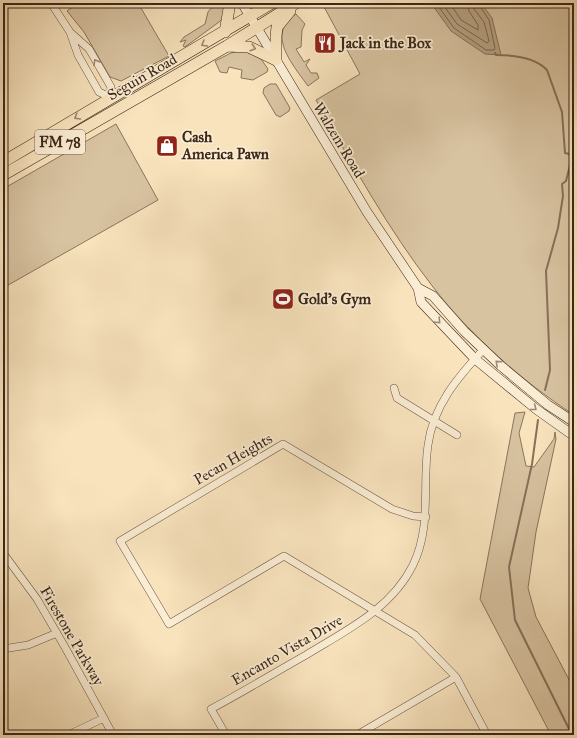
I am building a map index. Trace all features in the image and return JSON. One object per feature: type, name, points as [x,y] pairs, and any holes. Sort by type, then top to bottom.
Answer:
[{"type":"main road","points":[[225,32],[230,3]]},
{"type":"main road","name":"Seguin Road","points":[[3,162],[110,97],[225,32],[272,3]]},
{"type":"main road","points":[[227,46],[249,46],[276,60],[276,36],[278,28],[295,3]]},
{"type":"main road","name":"Seguin Road","points":[[3,176],[227,46],[295,3]]},
{"type":"main road","points":[[92,124],[109,104],[110,97],[129,97],[144,93]]},
{"type":"street","points":[[51,3],[70,32],[78,55],[99,92],[110,97],[111,87],[89,49],[70,32]]},
{"type":"street","name":"Walzem Road","points":[[242,3],[366,212],[418,288],[421,302],[475,359],[536,409],[574,436]]},
{"type":"street","name":"Walzem Road","points":[[418,288],[433,296],[483,350],[548,405],[574,422]]},
{"type":"street","name":"Encanto Vista Drive","points":[[226,735],[211,709],[357,624],[375,612],[397,590],[413,564],[420,544],[426,517],[427,447],[434,422],[456,380],[483,350]]},
{"type":"street","points":[[394,388],[397,398],[457,435]]},
{"type":"street","name":"Pecan Heights","points":[[375,612],[284,556],[169,624],[120,541],[283,444],[392,510],[413,516],[426,517]]},
{"type":"street","name":"Firestone Parkway","points":[[3,553],[37,599],[57,632],[113,735]]},
{"type":"street","points":[[375,612],[415,635],[456,677],[486,735]]},
{"type":"street","points":[[3,649],[28,645],[57,632]]},
{"type":"street","points":[[357,735],[456,677]]},
{"type":"street","points":[[68,735],[104,718]]},
{"type":"shaded area","points":[[79,3],[138,3],[169,56],[121,81],[110,77],[84,32],[67,11]]},
{"type":"shaded area","points":[[211,3],[225,3],[223,18],[185,47],[183,46],[186,40],[180,42],[184,37],[205,24],[208,12],[212,7]]},
{"type":"shaded area","points":[[322,3],[574,3],[574,415],[535,388],[498,357],[464,323],[433,287],[371,196],[316,100],[360,74]]},
{"type":"shaded area","points":[[296,14],[305,24],[302,30],[301,47],[296,49],[304,62],[310,59],[306,65],[311,73],[317,73],[319,78],[308,86],[289,59],[282,40],[283,31],[287,22]]},
{"type":"shaded area","points":[[243,50],[261,59],[268,69],[267,72],[253,80],[241,78],[242,70],[229,67],[227,73],[220,72],[215,61],[231,53]]},
{"type":"shaded area","points":[[270,84],[276,84],[290,108],[289,111],[280,117],[276,115],[263,93],[264,88]]},
{"type":"shaded area","points":[[116,124],[158,200],[3,288],[3,189]]},
{"type":"shaded area","points":[[525,412],[519,433],[526,466],[534,467],[554,439],[555,432],[556,439],[536,532],[528,588],[536,617],[574,689],[574,735],[551,735],[480,599],[515,413]]},
{"type":"water","points":[[431,3],[481,3],[492,18],[501,55],[485,54],[451,31]]},
{"type":"waterway","points":[[495,53],[496,55],[517,56],[524,58],[536,62],[547,70],[562,112],[565,153],[574,155]]},
{"type":"waterway","points":[[545,390],[550,370],[546,271],[558,228],[563,196],[562,184],[566,181],[570,165],[574,157]]},
{"type":"waterway","points":[[538,420],[532,464],[509,567],[515,620],[572,735]]},
{"type":"place","name":"Jack in the Box","points":[[325,43]]},
{"type":"place","name":"Cash America Pawn","points":[[167,146]]},
{"type":"place","name":"Gold's Gym","points":[[283,299]]}]
